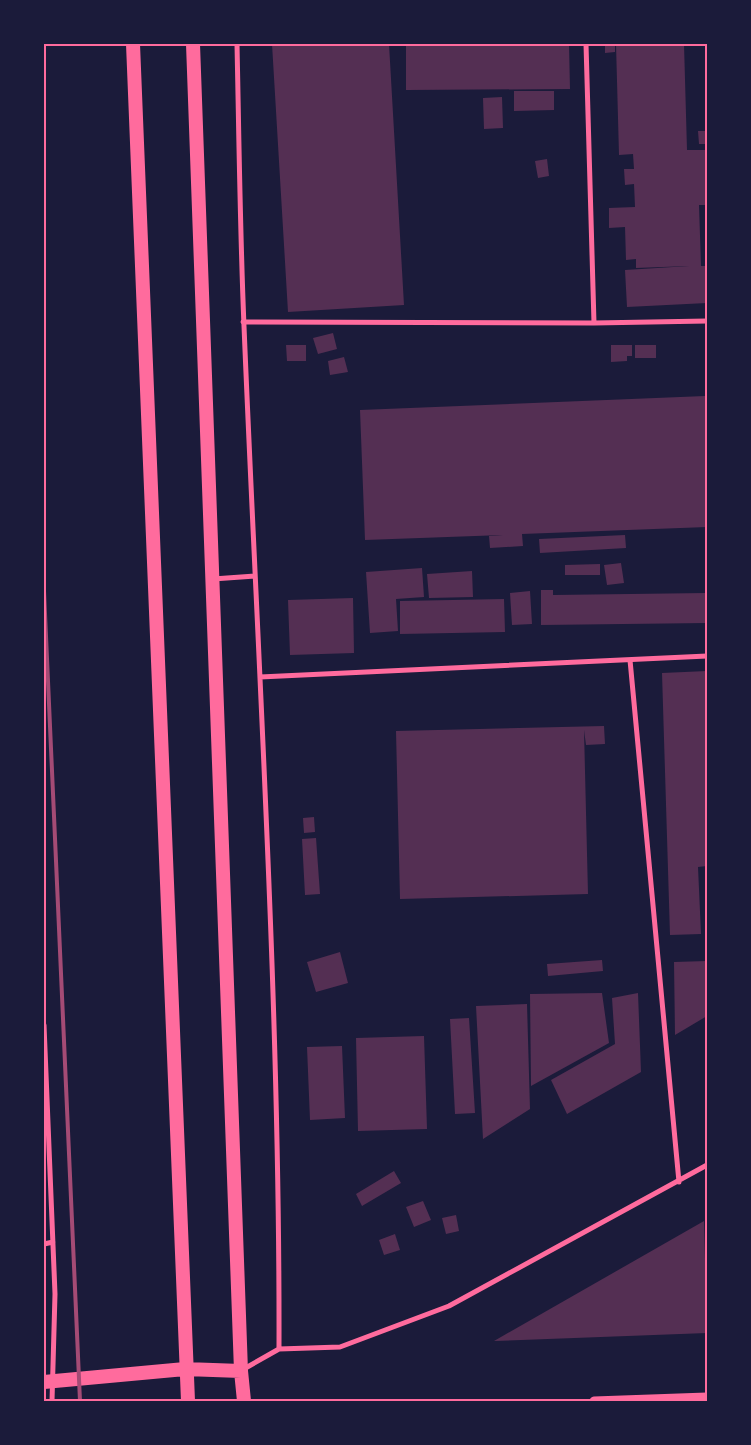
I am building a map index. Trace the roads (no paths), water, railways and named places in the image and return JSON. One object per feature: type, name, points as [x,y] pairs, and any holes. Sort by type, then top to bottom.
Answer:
[{"type":"highway","points":[[133,44],[188,1401]]},
{"type":"highway","points":[[193,44],[240,1371],[244,1401]]},
{"type":"highway","points":[[49,1381],[186,1369],[240,1371]]},
{"type":"street","points":[[237,44],[243,322],[260,677],[280,1201],[279,1349]]},
{"type":"street","points":[[586,44],[594,324]]},
{"type":"street","points":[[243,322],[594,324],[707,321]]},
{"type":"street","points":[[213,579],[255,576]]},
{"type":"street","points":[[260,677],[707,656]]},
{"type":"street","points":[[630,660],[679,1182]]},
{"type":"street","points":[[44,1025],[53,1242],[49,1381],[52,1401]]},
{"type":"street","points":[[240,1371],[279,1349],[340,1347],[449,1306],[707,1165]]},
{"type":"street","points":[[44,1244],[53,1242]]},
{"type":"street","points":[[594,1401],[664,1400],[707,1396]]},
{"type":"railway","points":[[44,591],[80,1401]]}]
